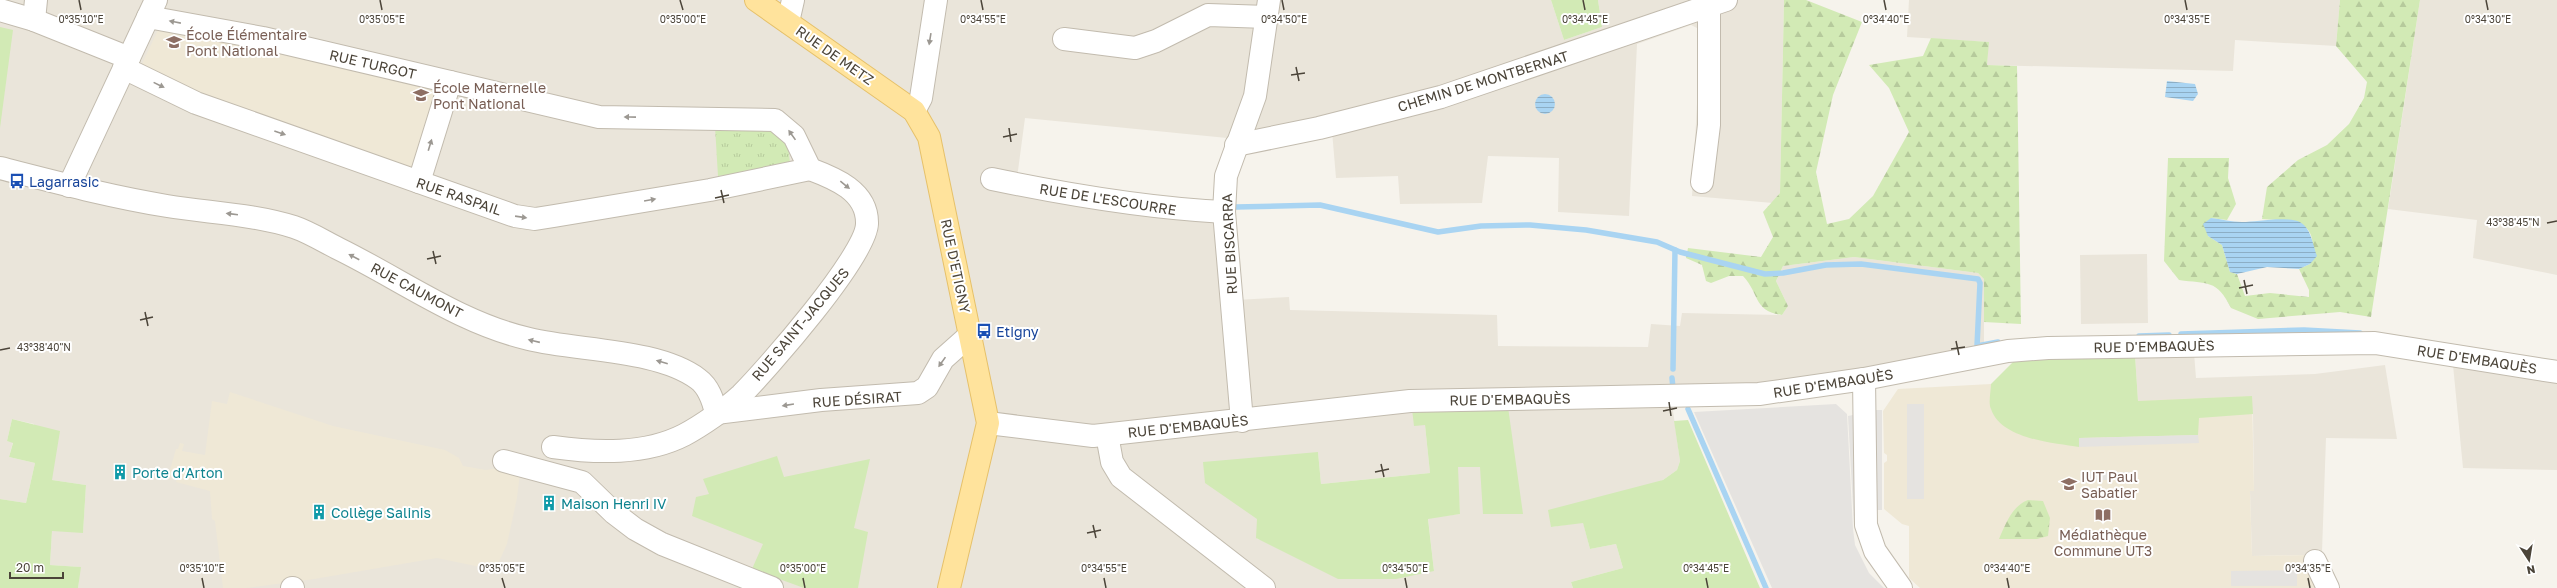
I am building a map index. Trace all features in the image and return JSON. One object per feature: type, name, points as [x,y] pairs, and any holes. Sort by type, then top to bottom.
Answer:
[{"type":"main road","name":"RUE DE METZ","points":[[756,0],[917,104]]},
{"type":"main road","name":"RUE D'ETIGNY","points":[[917,104],[929,137],[988,424],[949,588]]},
{"type":"street","points":[[788,22],[793,0]]},
{"type":"street","points":[[917,104],[936,0]]},
{"type":"street","points":[[1702,182],[1709,125],[1703,5]]},
{"type":"street","name":"CHEMIN DE MONTBERNAT","points":[[1236,145],[1319,128],[1441,97],[1703,5]]},
{"type":"street","points":[[69,186],[152,8]]},
{"type":"street","name":"RUE TURGOT","points":[[152,8],[263,38],[599,117],[775,120],[794,136],[810,169]]},
{"type":"street","points":[[1064,39],[1136,48],[1156,41],[1208,15],[1268,9]]},
{"type":"street","name":"RUE BISCARRA","points":[[1242,421],[1224,212],[1226,176],[1255,96],[1268,9]]},
{"type":"street","name":"RUE RASPAIL","points":[[0,10],[35,10],[196,103],[516,216],[535,219],[710,190],[810,169]]},
{"type":"street","points":[[418,182],[450,82]]},
{"type":"street","name":"RUE CAUMONT","points":[[0,168],[69,186],[137,200],[167,206],[256,217],[296,228],[451,310],[498,332],[555,345],[645,358],[670,364],[698,379],[710,394],[716,413]]},
{"type":"street","name":"RUE SAINT-JACQUES","points":[[553,447],[579,451],[632,449],[683,436],[740,395],[818,306],[859,250],[865,236],[867,223],[864,210],[849,188],[839,180],[810,169]]},
{"type":"street","name":"RUE DE L'ESCOURRE","points":[[992,179],[1051,191],[1159,208],[1224,212]]},
{"type":"street","name":"RUE DÉSIRAT","points":[[716,413],[821,400],[918,393],[927,387],[943,359],[970,335]]},
{"type":"street","name":"RUE D'EMBAQUÈS","points":[[988,424],[1093,436],[1242,421],[1410,401],[1759,394],[1864,379],[2008,351],[2048,348],[2375,342],[2557,372]]},
{"type":"street","points":[[1864,379],[1866,525],[1875,551],[1901,588]]},
{"type":"street","points":[[1107,435],[1112,462],[1121,477],[1264,588]]},
{"type":"street","points":[[504,461],[582,482],[614,513],[635,529],[662,544],[772,588]]},
{"type":"street","points":[[2315,561],[2328,588]]},
{"type":"shaded area","points":[[0,0],[1551,0],[1564,40],[1602,27],[1598,0],[1784,0],[1780,193],[1773,203],[1692,196],[1701,30],[1691,25],[1637,44],[1629,216],[1558,212],[1559,158],[1488,156],[1482,203],[1400,204],[1398,176],[1336,178],[1332,131],[1227,149],[1227,138],[1025,118],[1017,178],[1230,206],[1236,300],[1289,297],[1290,310],[1497,315],[1498,346],[1648,347],[1651,324],[1680,326],[1682,313],[1782,315],[1788,306],[1776,281],[1783,266],[1854,257],[1978,273],[1984,279],[1984,350],[1776,386],[1670,389],[1680,461],[1677,470],[1663,480],[1551,527],[1583,522],[1590,549],[1616,544],[1623,568],[1571,582],[1573,588],[78,588],[80,567],[50,565],[52,530],[83,532],[86,485],[52,480],[34,424],[12,419],[7,441],[13,442],[9,457],[35,463],[26,503],[0,499]],"holes":[[[160,28],[247,45],[252,52],[267,55],[143,64]],[[1508,407],[1480,467],[1457,467],[1460,514],[1428,518],[1434,571],[1257,539],[1257,519],[1318,452],[1321,484],[1430,473],[1425,425]]]},
{"type":"shaded area","points":[[1909,0],[2340,0],[2336,46],[2235,40],[2233,71],[1987,65],[1988,42],[1907,37]]},
{"type":"shaded area","points":[[2420,0],[2557,0],[2557,275],[2473,258],[2477,220],[2388,209]]},
{"type":"shaded area","points":[[159,28],[247,45],[252,52],[267,55],[273,51],[438,87],[414,170],[200,92],[142,64]]},
{"type":"shaded area","points":[[2147,254],[2148,323],[2081,324],[2080,255]]},
{"type":"shaded area","points":[[2194,353],[2196,378],[2315,374],[2385,365],[2397,439],[2326,438],[2322,552],[2307,555],[2252,556],[2250,491],[2254,491],[2253,414],[2138,401],[2135,355]]},
{"type":"shaded area","points":[[2453,365],[2557,379],[2557,470],[2463,468]]},
{"type":"shaded area","name":"IUT Paul Sabatier","points":[[1991,384],[2031,405],[2252,396],[2254,491],[2250,491],[2252,556],[2307,555],[2321,588],[1920,588],[1909,578],[1909,526],[1902,524],[1884,509],[1884,463],[1887,461],[1887,455],[1884,453],[1883,411],[1898,389]]},
{"type":"shaded area","name":"Collège Salinis","points":[[230,392],[333,426],[445,450],[459,458],[463,466],[486,470],[498,468],[520,473],[517,498],[507,544],[495,570],[437,558],[314,579],[246,588],[223,588],[215,521],[212,519],[210,491],[176,482],[177,479],[168,477],[176,449],[178,449],[180,443],[184,444],[182,451],[205,455],[212,401],[227,404]]},
{"type":"shaded area","points":[[1836,404],[1847,414],[1855,545],[1869,573],[1884,588],[1772,588],[1694,412]]},
{"type":"shaded area","points":[[1907,404],[1924,404],[1924,499],[1907,499]]},
{"type":"shaded area","points":[[1875,410],[1882,410],[1882,510],[1875,510]]},
{"type":"shaded area","points":[[1853,415],[1858,524],[1854,525],[1848,416]]},
{"type":"shaded area","points":[[2198,435],[2199,443],[2079,447],[2079,438]]},
{"type":"shaded area","points":[[2081,472],[2130,472],[2130,480],[2081,480]]},
{"type":"shaded area","points":[[2297,570],[2297,586],[2231,586],[2231,571]]},
{"type":"green space","points":[[1551,0],[1598,0],[1602,27],[1564,40]]},
{"type":"green space","points":[[1784,0],[1806,0],[1862,22],[1833,95],[1816,172],[1827,224],[1849,219],[1873,196],[1909,132],[1889,88],[1869,65],[1923,56],[1931,38],[1989,42],[1987,65],[2017,66],[2021,324],[1984,322],[1984,279],[1978,273],[1854,257],[1783,266],[1776,281],[1788,306],[1782,315],[1766,310],[1761,306],[1743,276],[1729,276],[1711,283],[1706,281],[1702,265],[1686,258],[1688,248],[1761,257],[1773,237],[1763,212],[1780,193]]},
{"type":"green space","points":[[2340,0],[2420,0],[2371,317],[2340,312],[2258,319],[2231,308],[2216,287],[2204,283],[2179,280],[2164,261],[2168,158],[2229,158],[2228,178],[2236,204],[2227,220],[2211,218],[2208,236],[2222,245],[2230,272],[2237,274],[2245,296],[2270,293],[2309,297],[2309,290],[2299,269],[2310,264],[2313,250],[2312,239],[2309,231],[2303,226],[2295,223],[2262,219],[2267,187],[2298,160],[2327,145],[2349,124],[2364,98],[2367,82],[2336,46]]},
{"type":"green space","points":[[0,27],[13,30],[0,128]]},
{"type":"green space","points":[[715,127],[770,129],[788,145],[790,163],[787,167],[718,176]]},
{"type":"green space","points":[[2135,355],[2138,401],[2252,396],[2253,414],[2199,418],[2198,435],[2079,438],[2079,447],[2042,441],[2016,433],[2005,427],[1997,419],[1991,409],[1991,384],[2014,361]]},
{"type":"green space","points":[[1508,407],[1523,514],[1483,514],[1480,467],[1458,467],[1460,514],[1428,519],[1434,571],[1396,579],[1338,579],[1256,538],[1257,519],[1205,483],[1203,462],[1318,452],[1321,484],[1430,473],[1425,425],[1414,426],[1412,409]]},
{"type":"green space","points":[[12,419],[60,431],[52,480],[86,485],[83,533],[52,531],[50,565],[81,567],[78,588],[0,588],[0,499],[26,503],[35,463],[9,457],[13,443],[7,441]]},
{"type":"green space","points":[[1688,420],[1760,588],[1573,588],[1571,582],[1623,568],[1616,544],[1590,549],[1583,523],[1551,527],[1548,510],[1663,480],[1677,470],[1680,461],[1674,421]]},
{"type":"green space","points":[[777,456],[784,477],[870,459],[854,528],[868,532],[858,588],[804,588],[752,569],[763,544],[692,516],[696,497],[709,494],[703,479]]},
{"type":"green space","points":[[2028,500],[2043,501],[2050,518],[2048,536],[2037,539],[1999,539],[2010,516],[2018,506]]},
{"type":"water","points":[[2167,81],[2195,84],[2198,94],[2193,101],[2165,97]]},
{"type":"water","points":[[1545,94],[1552,97],[1555,104],[1552,111],[1545,114],[1538,111],[1535,104],[1538,97]]},
{"type":"water","points":[[2211,218],[2238,222],[2284,219],[2299,222],[2307,228],[2317,256],[2310,264],[2299,269],[2267,267],[2237,274],[2230,272],[2222,245],[2208,236],[2203,224]]},
{"type":"waterway","points":[[1236,207],[1320,205],[1438,232],[1481,226],[1530,225],[1586,230],[1657,242],[1680,252],[1765,274],[1783,273],[1826,265],[1861,264],[1978,279],[1980,283],[1977,346],[1998,342]]},
{"type":"waterway","points":[[1673,369],[1675,250]]},
{"type":"waterway","points":[[2181,334],[2304,330],[2360,333]]},
{"type":"waterway","points":[[2139,336],[2169,335]]},
{"type":"waterway","points":[[1672,378],[1673,388]]},
{"type":"waterway","points":[[1688,409],[1766,588]]},
{"type":"place","name":"École Élémentaire Pont National","points":[[174,42]]},
{"type":"place","name":"École Maternelle Pont National","points":[[421,95]]},
{"type":"place","name":"Lagarrasic","points":[[17,181]]},
{"type":"place","name":"Etigny","points":[[984,331]]},
{"type":"place","name":"Porte d’Arton","points":[[120,472]]},
{"type":"place","name":"IUT Paul Sabatier","points":[[2069,484]]},
{"type":"place","name":"Maison Henri IV","points":[[549,503]]},
{"type":"place","name":"Collège Salinis","points":[[319,512]]},
{"type":"place","name":"Médiathèque Commune UT3","points":[[2103,515]]}]
